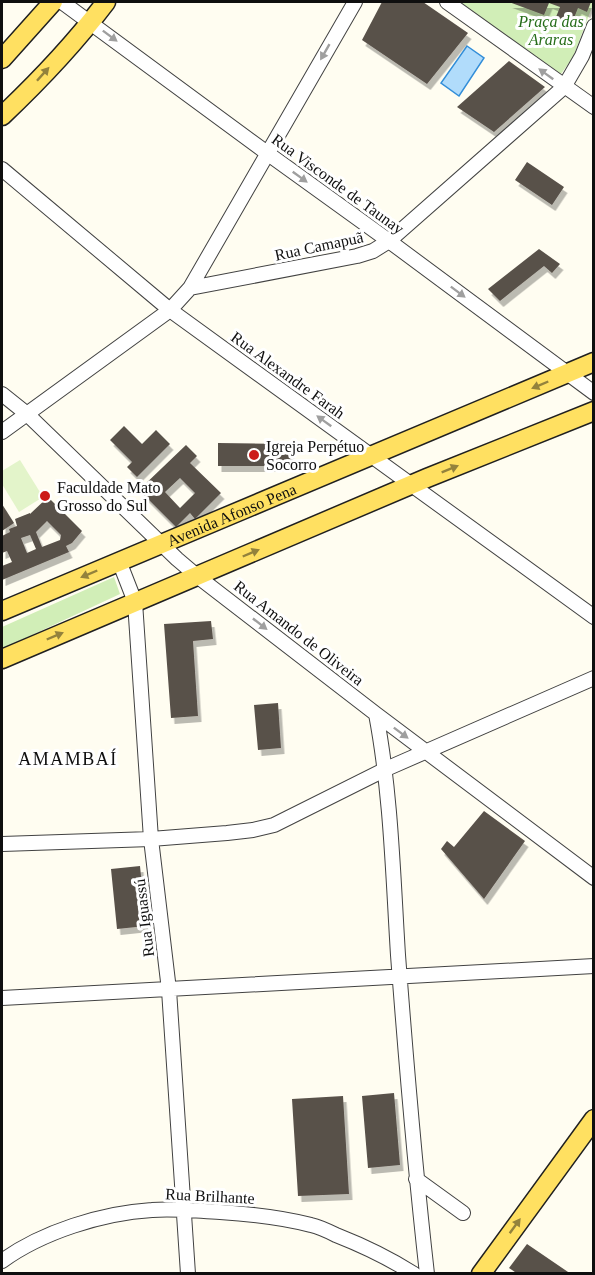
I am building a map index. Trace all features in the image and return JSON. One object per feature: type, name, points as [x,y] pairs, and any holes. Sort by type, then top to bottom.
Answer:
[{"type":"main road","points":[[2,59],[53,2]]},
{"type":"main road","points":[[2,116],[38,81],[106,2]]},
{"type":"main road","name":"Avenida Afonso Pena","points":[[2,611],[594,362]]},
{"type":"main road","points":[[2,659],[594,411]]},
{"type":"main road","points":[[480,1274],[594,1119]]},
{"type":"street","name":"Rua Visconde de Taunay","points":[[62,2],[91,21],[594,393]]},
{"type":"street","points":[[2,432],[170,310],[190,288],[355,2]]},
{"type":"street","points":[[447,2],[594,107]]},
{"type":"street","name":"Rua Camapuã","points":[[190,288],[357,256],[373,251],[389,241],[564,87],[582,56],[594,26]]},
{"type":"street","name":"Rua Alexandre Farah","points":[[2,169],[170,310],[594,617]]},
{"type":"street","name":"Rua Amando de Oliveira","points":[[2,394],[27,414],[197,576],[594,878]]},
{"type":"street","name":"Rua Iguassú","points":[[119,561],[135,602],[151,839],[168,990],[188,1274]]},
{"type":"street","points":[[2,844],[227,834],[274,825],[386,769],[594,678]]},
{"type":"street","points":[[376,714],[386,769],[416,1179],[427,1274]]},
{"type":"street","points":[[2,998],[594,966]]},
{"type":"street","points":[[416,1179],[463,1213]]},
{"type":"street","name":"Rua Brilhante","points":[[2,1260],[46,1236],[80,1224],[152,1210],[184,1210],[269,1215],[312,1225],[388,1258],[414,1274]]},
{"type":"green space","name":"Praça das Araras","points":[[460,2],[594,2],[573,57],[561,74]]},
{"type":"green space","points":[[20,460],[43,497],[19,512],[2,484],[2,471]]},
{"type":"green space","points":[[114,577],[120,594],[2,649],[2,627]]},
{"type":"water","points":[[467,46],[484,58],[459,96],[441,83]]},
{"type":"building","points":[[382,2],[423,2],[468,33],[427,84],[362,40]]},
{"type":"building","points":[[509,2],[591,2],[587,12],[578,8],[572,23],[556,17],[560,7],[549,3],[544,15]]},
{"type":"building","points":[[509,61],[545,87],[494,132],[457,107]]},
{"type":"building","points":[[527,162],[564,187],[552,205],[515,180]]},
{"type":"building","points":[[539,249],[560,264],[552,273],[544,266],[500,301],[488,289]]},
{"type":"building","points":[[124,426],[142,444],[156,430],[170,444],[137,477],[127,467],[132,462],[110,440]]},
{"type":"building","name":"Igreja Perpétuo Socorro","points":[[218,443],[291,444],[290,466],[218,466]]},
{"type":"building","points":[[186,445],[197,456],[190,463],[221,493],[195,519],[190,513],[176,527],[139,490]],"holes":[[[180,478],[195,493],[180,508],[165,492]]]},
{"type":"building","points":[[48,497],[82,531],[72,543],[66,546],[69,552],[2,580],[2,566],[12,562],[7,551],[2,553],[2,536],[10,532],[9,529],[17,526],[15,519],[30,514]],"holes":[[[47,521],[61,535],[60,540],[42,547],[36,532]],[[30,535],[36,549],[27,553],[21,538]]]},
{"type":"building","points":[[2,504],[14,523],[2,531]]},
{"type":"building","points":[[211,621],[213,639],[193,641],[198,716],[171,718],[164,624]]},
{"type":"building","points":[[278,703],[281,748],[258,750],[254,705]]},
{"type":"building","points":[[484,811],[525,841],[484,899],[441,849],[447,841],[454,847]]},
{"type":"building","points":[[140,866],[146,926],[117,929],[111,869]]},
{"type":"building","points":[[394,1093],[400,1165],[368,1168],[362,1096]]},
{"type":"building","points":[[343,1096],[349,1194],[298,1196],[292,1099]]},
{"type":"building","points":[[527,1244],[571,1274],[518,1274],[509,1268]]},
{"type":"place","name":"Igreja Perpétuo Socorro","points":[[254,455]]},
{"type":"place","name":"Faculdade Mato Grosso do Sul","points":[[45,496]]},
{"type":"district","name":"AMAMBAÍ","points":[[68,759]]}]
